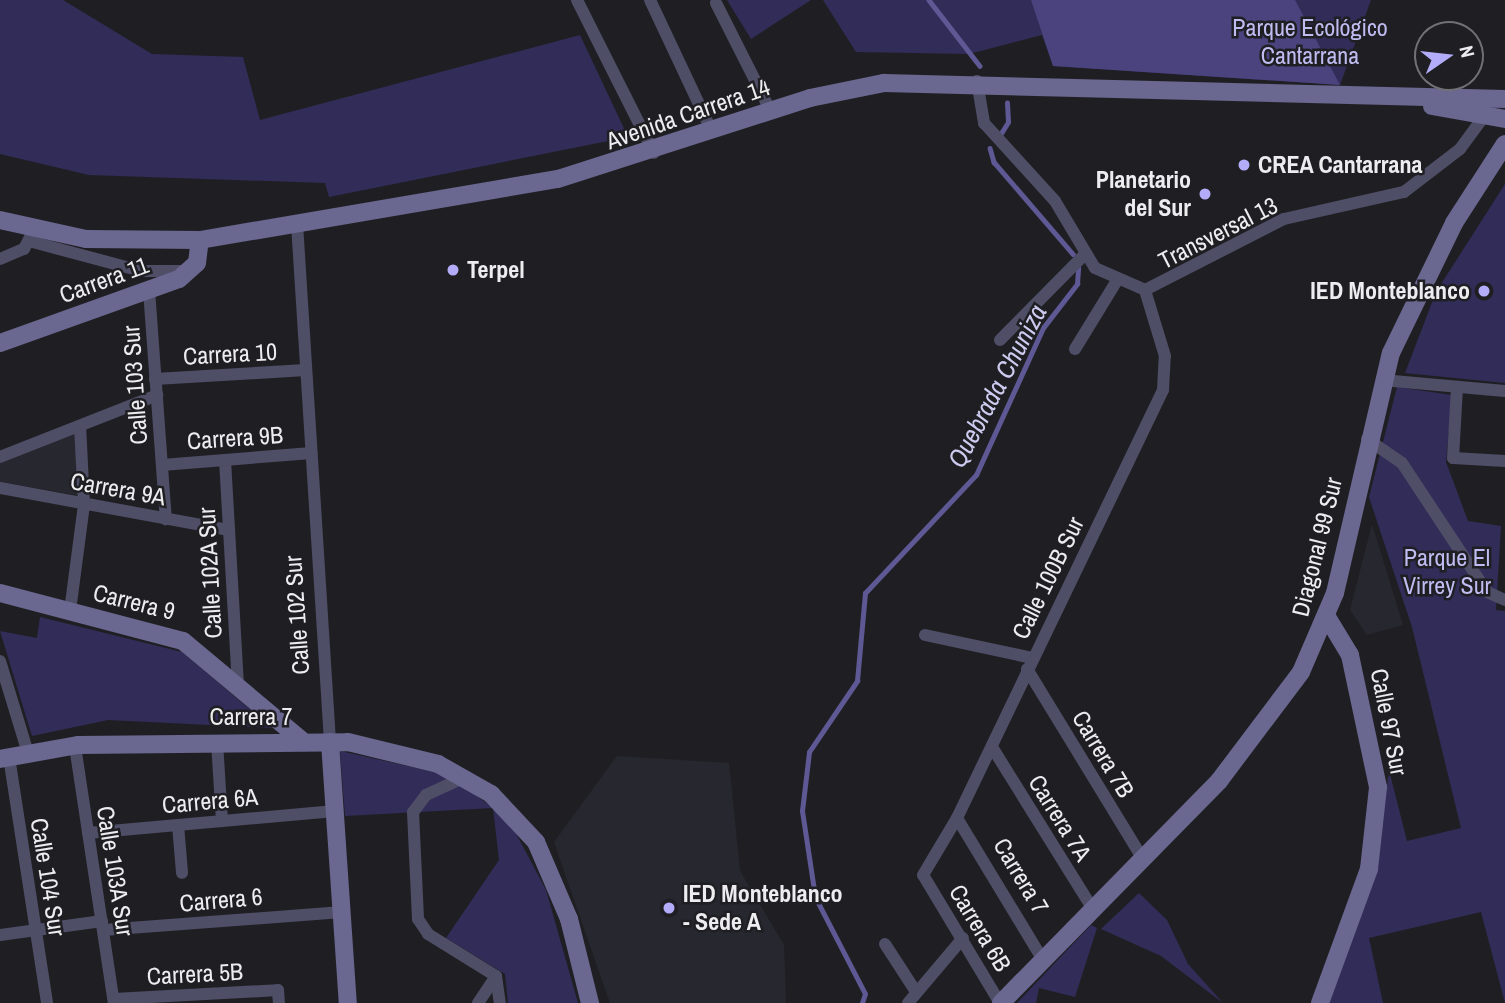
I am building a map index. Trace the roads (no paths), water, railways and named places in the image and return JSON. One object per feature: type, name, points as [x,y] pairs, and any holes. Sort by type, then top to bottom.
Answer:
[{"type":"street","points":[[577,0],[654,153]]},
{"type":"street","points":[[650,0],[712,132]]},
{"type":"street","points":[[716,3],[771,112]]},
{"type":"street","points":[[977,81],[984,123],[1055,201],[1085,254],[1116,282],[1145,290]]},
{"type":"street","name":"Avenida Carrera 14","points":[[0,220],[31,235],[122,243],[200,240],[558,179],[654,153],[853,87],[977,81],[1397,100],[1505,99]]},
{"type":"street","name":"Avenida Carrera 14","points":[[1397,100],[1505,119]]},
{"type":"street","name":"Transversal 13","points":[[1145,290],[1284,219],[1404,192],[1460,149],[1485,115]]},
{"type":"street","name":"Diagonal 99 Sur","points":[[1000,1003],[1144,861],[1270,720],[1327,617],[1382,380],[1418,292],[1482,175],[1505,144]]},
{"type":"street","name":"Diagonal 99 Sur","points":[[1482,175],[1505,160]]},
{"type":"street","name":"Calle 102 Sur","points":[[297,224],[348,1003]]},
{"type":"street","points":[[0,259],[17,255],[31,235],[141,271],[191,271],[200,240]]},
{"type":"street","points":[[1000,340],[1085,254]]},
{"type":"street","name":"Carrera 11","points":[[0,343],[149,290],[191,271]]},
{"type":"street","points":[[1075,349],[1116,282]]},
{"type":"street","name":"Calle 103 Sur","points":[[149,290],[166,519]]},
{"type":"street","name":"Calle 100B Sur","points":[[923,875],[957,818],[1029,663],[1163,390],[1165,356],[1145,290]]},
{"type":"street","name":"Carrera 10","points":[[155,379],[306,370]]},
{"type":"street","points":[[1382,380],[1505,391]]},
{"type":"street","points":[[1457,387],[1453,458],[1505,461]]},
{"type":"street","name":"Carrera 10","points":[[0,457],[157,395]]},
{"type":"street","points":[[70,611],[84,504],[80,426]]},
{"type":"street","points":[[1367,439],[1402,463],[1487,592],[1505,600]]},
{"type":"street","name":"Carrera 9B","points":[[162,465],[312,453]]},
{"type":"street","name":"Calle 102A Sur","points":[[225,460],[238,684]]},
{"type":"street","name":"Carrera 9A","points":[[0,488],[229,530]]},
{"type":"street","name":"Carrera 9","points":[[0,593],[166,634],[199,650],[304,742]]},
{"type":"street","name":"Calle 97 Sur","points":[[1320,1003],[1369,869],[1378,787],[1350,655],[1327,617]]},
{"type":"street","points":[[925,635],[1029,663]]},
{"type":"street","points":[[0,661],[28,753]]},
{"type":"street","name":"Carrera 7B","points":[[1029,663],[1144,861]]},
{"type":"street","points":[[217,741],[222,821]]},
{"type":"street","name":"Carrera 7","points":[[4,758],[75,746],[217,741],[330,742],[392,749],[465,777],[491,794],[522,822],[549,867],[590,1003]]},
{"type":"street","name":"Calle 103A Sur","points":[[75,746],[114,1001]]},
{"type":"street","name":"Carrera 7A","points":[[992,747],[1094,911]]},
{"type":"street","name":"Calle 104 Sur","points":[[4,758],[47,1003]]},
{"type":"street","points":[[465,777],[426,795],[413,812],[418,919],[442,944],[496,976]]},
{"type":"street","name":"Carrera 6A","points":[[88,833],[335,811]]},
{"type":"street","name":"Carrera 7","points":[[957,818],[1043,961]]},
{"type":"street","points":[[178,825],[182,873]]},
{"type":"street","name":"Carrera 6B","points":[[923,875],[1000,1003]]},
{"type":"street","name":"Carrera 6","points":[[0,935],[35,930],[342,912]]},
{"type":"street","points":[[885,944],[912,998],[963,938]]},
{"type":"street","points":[[478,1003],[496,976]]},
{"type":"street","points":[[496,976],[500,1003]]},
{"type":"street","name":"Carrera 5B","points":[[114,1001],[279,997]]},
{"type":"waterway","name":"Quebrada Chuniza","points":[[929,0],[980,66]]},
{"type":"waterway","name":"Quebrada Chuniza","points":[[1000,135],[1008,122],[1007,103]]},
{"type":"waterway","name":"Quebrada Chuniza","points":[[990,148],[994,162],[1073,254]]},
{"type":"waterway","name":"Quebrada Chuniza","points":[[862,1003],[865,994],[815,897],[802,811],[809,752],[857,681],[865,593],[976,475],[1043,328],[1077,284],[1078,268]]},
{"type":"place","name":"CREA Cantarrana","points":[[1244,165]]},
{"type":"place","name":"Planetario del Sur","points":[[1205,194]]},
{"type":"place","name":"Terpel","points":[[453,270]]},
{"type":"place","name":"IED Monteblanco","points":[[1484,291]]},
{"type":"place","name":"IED Monteblanco - Sede A","points":[[669,908]]},
{"type":"park label","name":"Parque Ecológico Cantarrana","points":[[1310,42]]},
{"type":"park label","name":"Parque El Virrey Sur","points":[[1447,572]]}]
